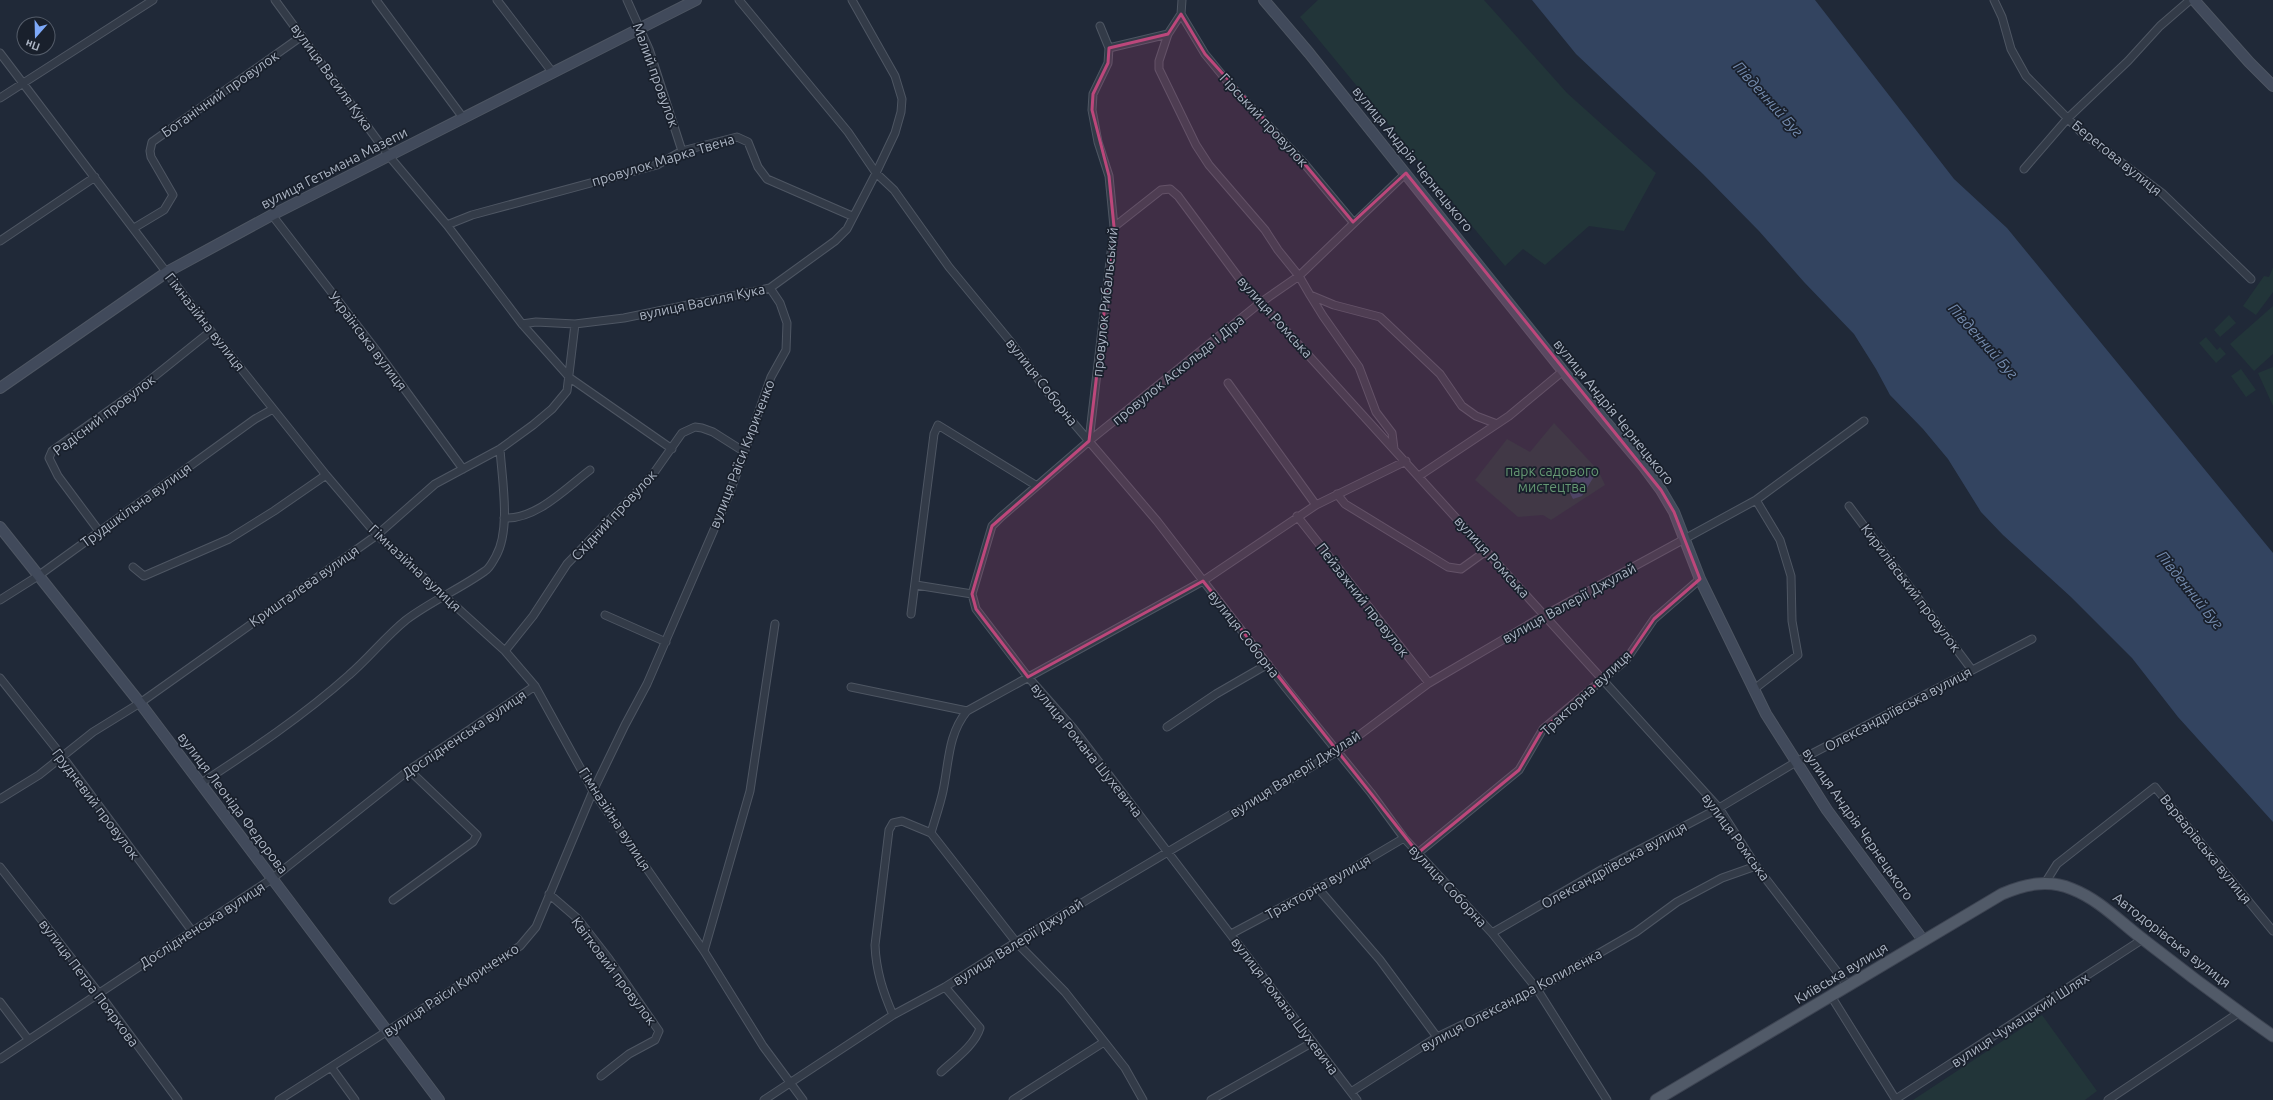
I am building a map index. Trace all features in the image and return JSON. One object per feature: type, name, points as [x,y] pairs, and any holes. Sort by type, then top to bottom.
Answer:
[{"type":"main road","name":"Київська вулиця","points":[[1656,1100],[2002,894],[2023,885],[2046,883]]},
{"type":"main road","name":"Автодорівська вулиця","points":[[2046,883],[2072,888],[2098,902],[2143,939],[2273,1036]]},
{"type":"street","points":[[0,98],[153,0]]},
{"type":"street","name":"вулиця Василя Кука","points":[[275,0],[389,156],[447,225],[522,324],[570,378],[672,449]]},
{"type":"street","points":[[376,0],[464,119]]},
{"type":"street","points":[[497,0],[554,74]]},
{"type":"street","name":"Малий провулок","points":[[627,0],[641,29],[654,64],[682,151]]},
{"type":"street","name":"вулиця Гетьмана Мазепи","points":[[0,388],[167,272],[272,215],[554,74],[696,0]]},
{"type":"street","name":"вулиця Соборна","points":[[739,0],[848,132],[876,173],[894,190],[949,267],[1089,441],[1157,521],[1268,664],[1338,751],[1404,838],[1492,933],[1537,989],[1607,1100]]},
{"type":"street","name":"вулиця Василя Кука","points":[[522,324],[536,322],[575,324],[631,317],[770,288],[835,241],[847,228],[895,133],[901,112],[902,99],[895,76],[852,0]]},
{"type":"street","points":[[1182,0],[1181,14],[1168,34],[1159,61],[1159,69],[1196,145],[1210,165],[1250,212],[1299,276],[1323,316],[1359,367],[1376,412],[1392,433],[1394,451]]},
{"type":"street","name":"вулиця Андрія Чернецького","points":[[1264,0],[1309,52],[1563,371],[1644,467],[1674,512],[1700,579],[1753,690],[1827,810],[1923,940]]},
{"type":"street","name":"Берегова вулиця","points":[[1994,0],[2002,17],[2011,49],[2026,76],[2081,132],[2162,193],[2251,279]]},
{"type":"street","points":[[2024,169],[2068,118],[2128,60],[2160,26],[2190,0]]},
{"type":"street","points":[[2194,0],[2249,62],[2273,86]]},
{"type":"street","name":"Гірський провулок","points":[[1181,14],[1205,54],[1232,86],[1304,162],[1353,222]]},
{"type":"street","points":[[1100,26],[1109,48],[1168,34]]},
{"type":"street","name":"Ботанічний провулок","points":[[134,228],[164,210],[174,196],[151,157],[150,151],[152,142],[302,36]]},
{"type":"street","name":"провулок Рибальський","points":[[1089,441],[1114,227],[1109,176],[1098,142],[1092,110],[1093,94],[1108,63],[1109,48]]},
{"type":"street","name":"Гімназійна вулиця","points":[[0,53],[211,331],[326,475],[377,535],[442,596],[505,651],[535,686],[593,791],[704,951],[763,1046],[802,1100]]},
{"type":"street","name":"провулок Марка Твена","points":[[447,225],[479,213],[657,165],[682,151],[737,136],[742,137],[748,142],[758,167],[766,179],[852,216]]},
{"type":"street","name":"провулок Аскольда і Діра","points":[[1037,486],[1089,441],[1260,303],[1299,276],[1353,222],[1406,173]]},
{"type":"street","points":[[0,241],[95,177]]},
{"type":"street","name":"вулиця Ромська","points":[[1114,227],[1161,190],[1170,189],[1178,196],[1242,282],[1260,303],[1388,441],[1394,451],[1406,461],[1719,808],[1756,866],[1848,986]]},
{"type":"street","name":"Українська вулиця","points":[[272,215],[376,350],[463,469]]},
{"type":"street","name":"вулиця Раїси Кириченко","points":[[280,1100],[520,946],[536,927],[593,791],[666,642],[729,495],[743,451],[753,431],[771,377],[786,350],[787,323],[780,303],[770,288]]},
{"type":"street","points":[[1310,294],[1334,305],[1380,317],[1440,374],[1462,406],[1476,416],[1498,424]]},
{"type":"street","name":"Кришталева вулиця","points":[[0,800],[94,732],[140,703],[377,535],[436,484],[500,449],[552,409],[567,391],[570,378],[575,324]]},
{"type":"street","name":"Радісний провулок","points":[[99,531],[58,476],[49,458],[52,451],[135,392],[211,331]]},
{"type":"street","points":[[1419,476],[1498,424],[1563,371]]},
{"type":"street","points":[[1228,383],[1316,505]]},
{"type":"street","name":"Трудшкільна вулиця","points":[[0,600],[38,576],[255,419],[273,409]]},
{"type":"street","name":"вулиця Валерії Джулай","points":[[764,1100],[790,1085],[893,1015],[945,987],[1016,942],[1338,751],[1429,683],[1545,615],[1756,500],[1864,421]]},
{"type":"street","points":[[911,614],[916,585],[933,442],[938,424],[1037,486],[992,526],[972,594],[916,585]]},
{"type":"street","name":"Східний провулок","points":[[505,651],[533,616],[567,564],[651,477],[682,433],[695,427],[713,432],[743,451]]},
{"type":"street","points":[[200,784],[274,735],[350,675],[375,647],[406,620],[442,596],[487,570],[497,555],[504,518],[500,449]]},
{"type":"street","points":[[931,833],[943,791],[951,739],[960,720],[967,711],[1203,581],[1297,516],[1316,505],[1406,461]]},
{"type":"street","points":[[504,518],[513,519],[526,515],[590,470]]},
{"type":"street","points":[[133,567],[144,576],[229,539],[274,511],[326,475]]},
{"type":"street","points":[[1337,494],[1345,504],[1448,567],[1460,569],[1486,551]]},
{"type":"street","points":[[1753,690],[1798,655],[1792,621],[1791,576],[1780,540],[1756,500]]},
{"type":"street","name":"Кирилівський провулок","points":[[1849,506],[1972,670]]},
{"type":"street","name":"Пейзажний провулок","points":[[1297,516],[1429,683]]},
{"type":"street","name":"вулиця Леоніда Федорова","points":[[0,527],[140,703],[439,1100]]},
{"type":"street","name":"Тракторна вулиця","points":[[1418,853],[1519,770],[1543,729],[1626,660],[1654,619],[1700,579]]},
{"type":"street","name":"вулиця Романа Шухевича","points":[[972,594],[976,609],[1028,677],[1073,728],[1357,1100]]},
{"type":"street","points":[[605,615],[666,642]]},
{"type":"street","points":[[704,951],[750,791],[775,624]]},
{"type":"street","name":"Олександріївська вулиця","points":[[1492,933],[1608,866],[1719,808],[1796,762],[2032,639]]},
{"type":"street","points":[[1167,727],[1216,694],[1268,664]]},
{"type":"street","name":"Грудневий провулок","points":[[0,678],[62,756],[192,931]]},
{"type":"street","name":"Дослідненська вулиця","points":[[0,1059],[98,992],[273,878],[409,770],[535,686]]},
{"type":"street","points":[[851,687],[967,711]]},
{"type":"street","points":[[393,900],[473,842],[477,835],[409,770]]},
{"type":"street","name":"Варварівська вулиця","points":[[2046,883],[2057,864],[2155,787],[2273,932]]},
{"type":"street","points":[[893,1015],[883,993],[876,964],[875,945],[889,830],[893,823],[902,821],[931,833],[1016,942],[1065,992],[1125,1068],[1143,1100]]},
{"type":"street","name":"Тракторна вулиця","points":[[1231,934],[1317,886],[1338,877],[1404,838]]},
{"type":"street","name":"вулиця Олександра Копиленка","points":[[1351,1092],[1437,1037],[1537,989],[1636,932],[1677,902],[1722,878],[1756,866]]},
{"type":"street","name":"вулиця Петра Пояркова","points":[[0,867],[98,992],[178,1100]]},
{"type":"street","points":[[1317,886],[1380,960],[1437,1037]]},
{"type":"street","name":"Квітковий провулок","points":[[549,894],[578,919],[609,959],[659,1031],[655,1040],[629,1054],[602,1076]]},
{"type":"street","name":"вулиця Чумацький Шлях","points":[[1896,1100],[2143,939]]},
{"type":"street","points":[[941,1072],[970,1045],[980,1028],[945,987]]},
{"type":"street","points":[[1831,996],[1896,1100]]},
{"type":"street","points":[[0,1002],[28,1039]]},
{"type":"street","points":[[2108,1100],[2240,1012]]},
{"type":"street","points":[[1013,1100],[1104,1042]]},
{"type":"street","points":[[1212,1100],[1314,1042]]},
{"type":"street","points":[[331,1067],[355,1100]]},
{"type":"highlighted area","points":[[1181,14],[1205,54],[1303,162],[1353,222],[1406,173],[1661,490],[1674,512],[1700,579],[1654,619],[1626,660],[1543,729],[1519,770],[1418,853],[1203,581],[1028,677],[976,609],[972,594],[992,526],[1089,441],[1114,227],[1109,176],[1092,110],[1093,94],[1108,63],[1109,48],[1168,34]]},
{"type":"green space","points":[[1318,0],[1484,0],[1567,93],[1656,173],[1624,231],[1589,226],[1545,265],[1523,249],[1505,266],[1300,17]]},
{"type":"green space","points":[[2273,267],[2273,292],[2256,315],[2243,306],[2264,276],[2269,277]]},
{"type":"green space","points":[[2273,306],[2273,354],[2254,371],[2230,344]]},
{"type":"green space","points":[[2229,315],[2236,323],[2220,337],[2214,330]]},
{"type":"green space","points":[[2206,337],[2217,350],[2220,347],[2226,354],[2216,363],[2199,343]]},
{"type":"green space","points":[[2273,367],[2273,406],[2258,373]]},
{"type":"green space","points":[[2241,369],[2256,390],[2246,397],[2231,376]]},
{"type":"green space","name":"парк садового мистецтва","points":[[1554,423],[1598,470],[1605,485],[1551,520],[1543,515],[1518,517],[1475,480],[1507,439],[1530,452]]},
{"type":"green space","points":[[2042,1015],[2097,1091],[2085,1100],[1913,1100]]},
{"type":"water","name":"Південний Буг","points":[[1532,0],[1815,0],[1954,179],[2007,228],[2273,553],[2273,822],[2178,717],[2132,658],[2071,597],[2003,535],[1981,512],[1948,459],[1923,429],[1890,395],[1854,334],[1804,282],[1759,231],[1703,174],[1576,54]]},
{"type":"water","points":[[1590,468],[1598,470],[1582,496],[1573,499],[1568,489],[1576,471]]}]
